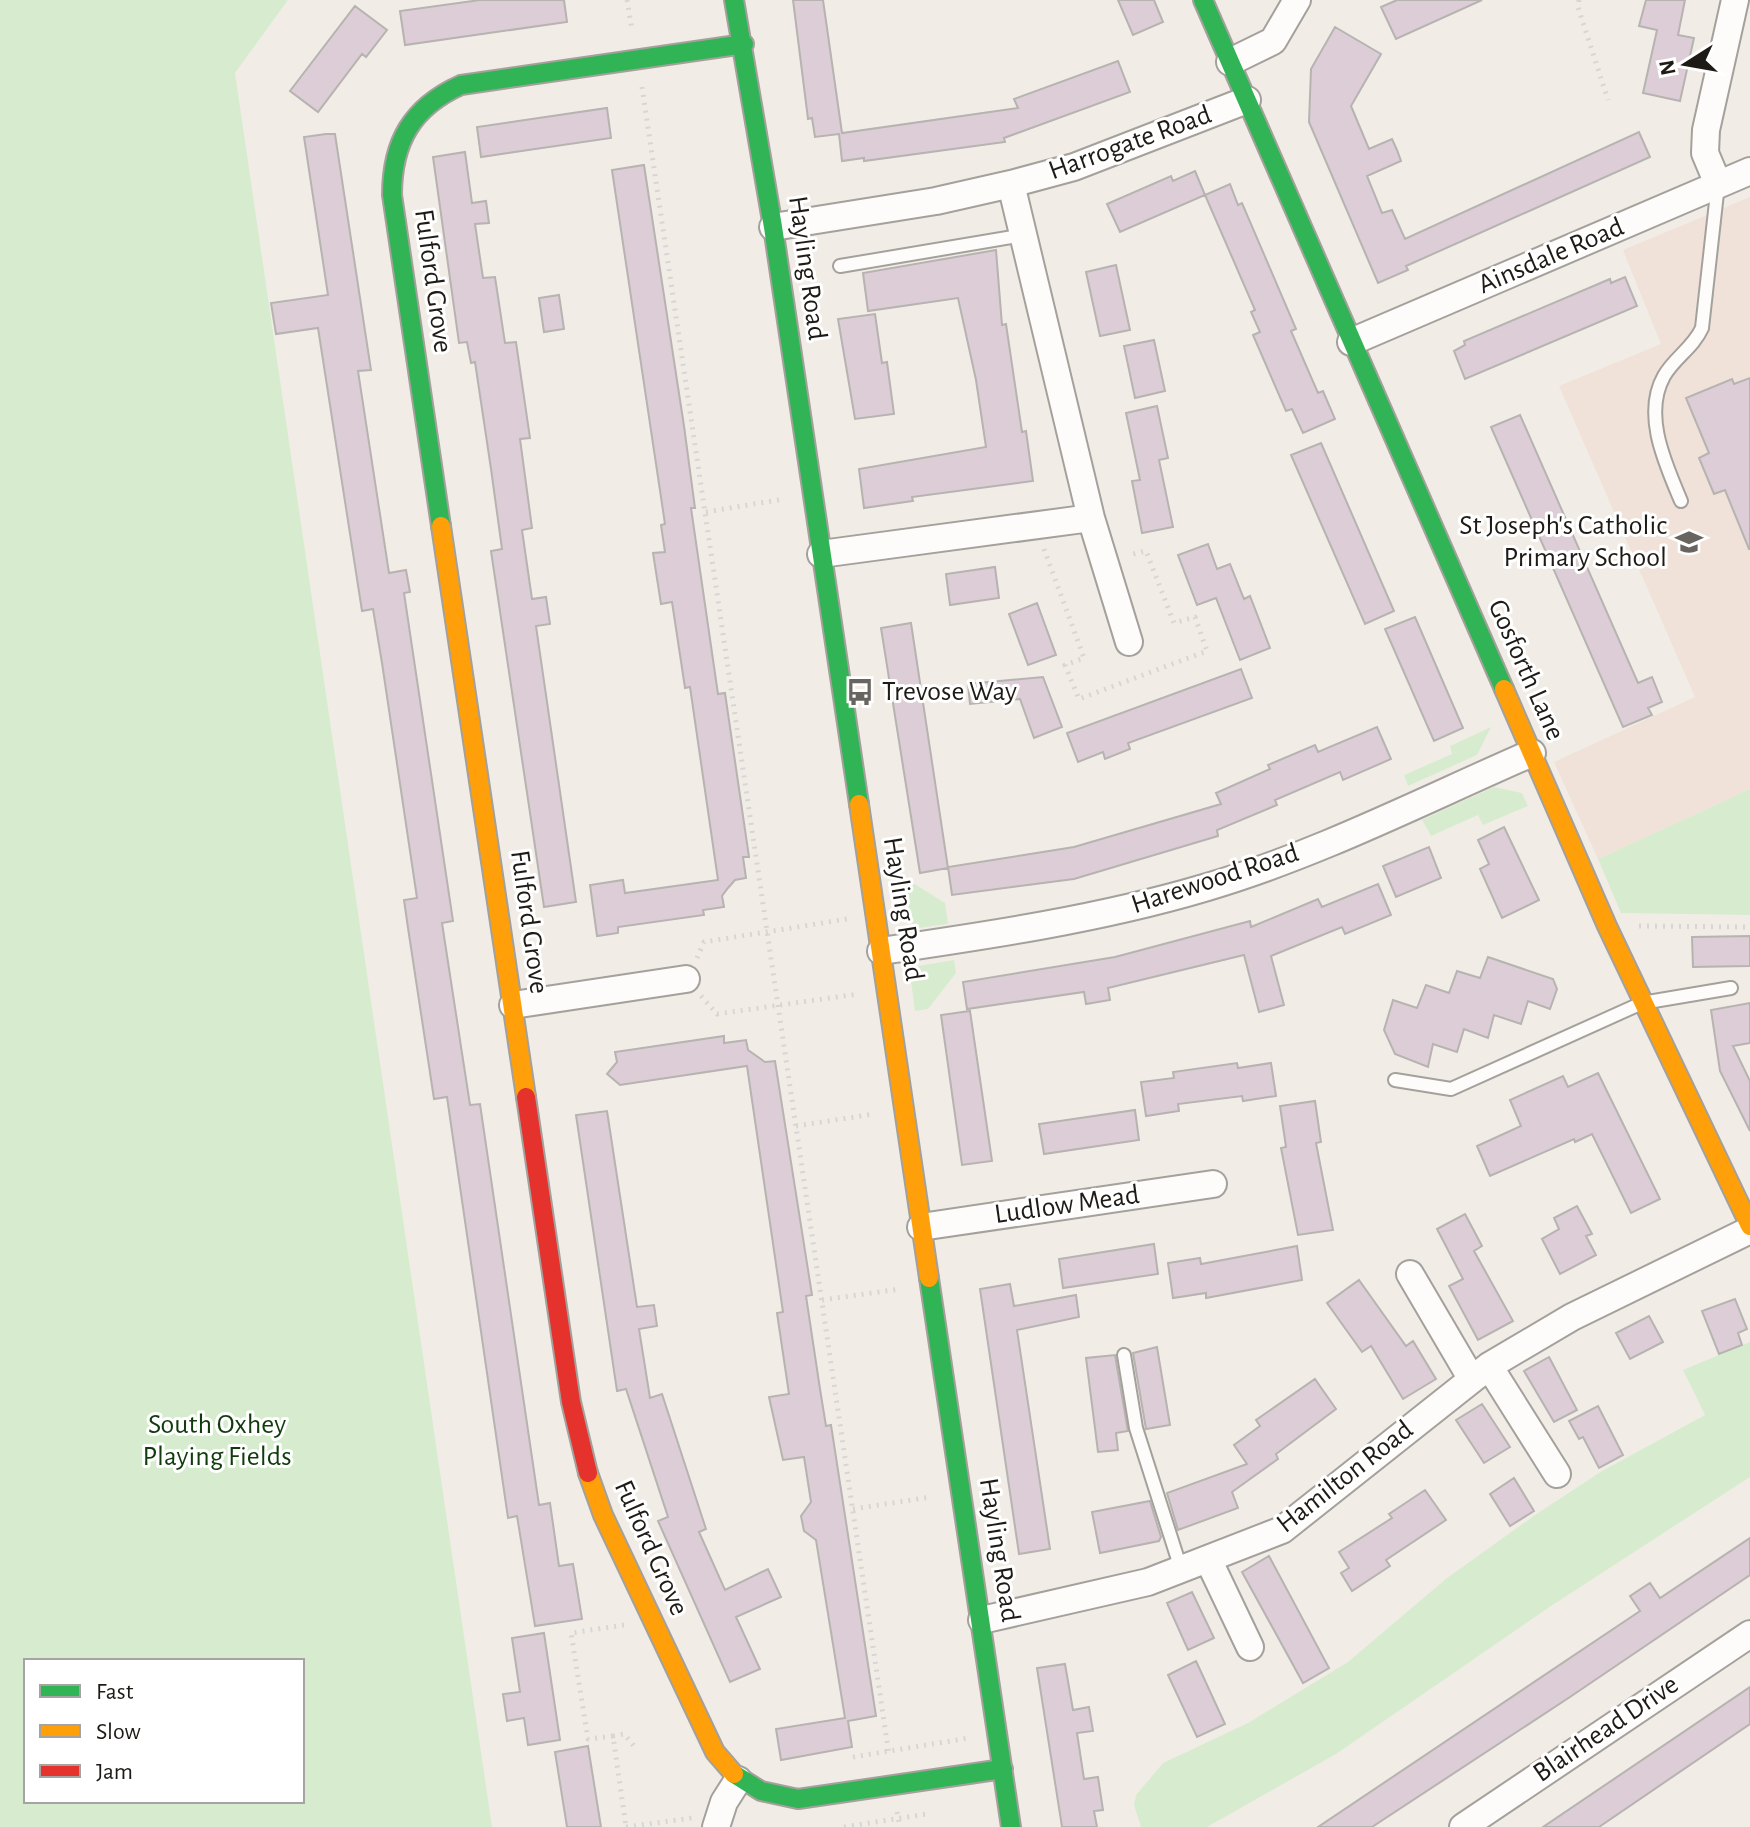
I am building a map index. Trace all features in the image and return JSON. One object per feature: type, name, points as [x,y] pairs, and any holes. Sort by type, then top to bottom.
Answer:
[{"type":"street","name":"Hayling Road","points":[[734,0],[744,44],[773,227],[1011,1827]]},
{"type":"street","name":"Gosforth Lane","points":[[1203,0],[1607,926],[1750,1228]]},
{"type":"street","points":[[1230,62],[1273,41],[1297,0]]},
{"type":"street","points":[[1718,184],[1705,153],[1706,130],[1735,0]]},
{"type":"street","name":"Fulford Grove","points":[[744,44],[477,81],[442,92],[417,111],[408,123],[393,157],[392,195],[513,1005],[581,1450],[603,1515],[715,1752],[738,1780],[771,1795],[798,1799],[1003,1769]]},
{"type":"street","name":"Harrogate Road","points":[[1011,184],[1074,167],[1247,100]]},
{"type":"street","name":"Ainsdale Road","points":[[1351,342],[1750,171]]},
{"type":"street","points":[[773,227],[936,201],[1011,184],[1091,518],[1129,642]]},
{"type":"street","points":[[821,554],[1091,518]]},
{"type":"street","name":"Harewood Road","points":[[881,951],[1101,915],[1205,888],[1311,849],[1532,753]]},
{"type":"street","points":[[513,1005],[686,979]]},
{"type":"street","name":"Ludlow Mead","points":[[921,1227],[1213,1184]]},
{"type":"street","name":"Hamilton Road","points":[[982,1620],[1148,1582],[1282,1530],[1480,1372],[1572,1317],[1750,1228]]},
{"type":"street","points":[[1410,1274],[1557,1474]]},
{"type":"street","points":[[1208,1559],[1250,1647]]},
{"type":"street","name":"Blairhead Drive","points":[[1463,1827],[1750,1634]]},
{"type":"street","points":[[717,1821],[738,1780]]},
{"type":"lane","points":[[1681,501],[1664,460],[1657,434],[1657,412],[1664,377],[1695,344],[1702,328],[1718,184]]},
{"type":"lane","points":[[840,266],[1024,235]]},
{"type":"lane","points":[[1395,1080],[1451,1089],[1642,1003],[1731,988]]},
{"type":"lane","points":[[1124,1355],[1136,1428],[1181,1569]]},
{"type":"path","points":[[627,0],[706,512],[900,1827]]},
{"type":"path","points":[[1579,0],[1578,7],[1608,100]]},
{"type":"path","points":[[706,512],[811,495]]},
{"type":"path","points":[[875,914],[704,942],[686,979],[717,1014],[887,990]]},
{"type":"path","points":[[1607,926],[1750,927]]},
{"type":"path","points":[[796,1126],[904,1109]]},
{"type":"path","points":[[822,1300],[930,1284]]},
{"type":"path","points":[[853,1509],[962,1492]]},
{"type":"path","points":[[634,1746],[624,1734],[588,1739],[571,1633],[653,1621]]},
{"type":"path","points":[[613,1736],[626,1827],[717,1821]]},
{"type":"shaded area","name":"St Joseph's Catholic Primary School","points":[[1750,197],[1750,789],[1598,859],[1554,762],[1695,697],[1559,386],[1661,344],[1623,250]]},
{"type":"green space","name":"South Oxhey Playing Fields","points":[[0,0],[288,0],[235,73],[492,1827],[0,1827]]},
{"type":"green space","points":[[1491,727],[1477,755],[1408,786],[1404,775],[1452,754],[1450,746]]},
{"type":"green space","points":[[1494,787],[1522,793],[1528,806],[1483,825],[1478,815],[1431,836],[1422,820]]},
{"type":"green space","points":[[1750,789],[1750,915],[1621,913],[1598,859]]},
{"type":"green space","points":[[910,881],[945,903],[948,924],[919,928],[901,917],[896,882]]},
{"type":"green space","points":[[954,960],[956,973],[928,1009],[915,1011],[911,981],[918,966]]},
{"type":"green space","points":[[1750,1342],[1750,1477],[1551,1606],[1336,1754],[1207,1827],[1141,1827],[1134,1805],[1136,1795],[1163,1763],[1248,1723],[1348,1662],[1447,1578],[1535,1515],[1602,1471],[1705,1415],[1683,1370]]},
{"type":"building","points":[[480,0],[564,0],[567,22],[405,45],[400,11]]},
{"type":"building","points":[[793,0],[823,0],[842,133],[1018,108],[1014,99],[1118,61],[1130,92],[1004,138],[1005,142],[864,161],[864,158],[842,161],[839,134],[815,137],[812,118],[808,119]]},
{"type":"building","points":[[1118,0],[1154,0],[1163,22],[1133,35]]},
{"type":"building","points":[[1397,0],[1482,0],[1396,39],[1381,7]]},
{"type":"building","points":[[1646,0],[1685,0],[1678,35],[1694,38],[1680,101],[1643,93],[1657,30],[1639,26]]},
{"type":"building","points":[[355,6],[387,30],[366,57],[362,54],[318,112],[290,91]]},
{"type":"building","points":[[1335,27],[1381,54],[1351,106],[1369,149],[1392,139],[1397,150],[1401,161],[1367,176],[1382,213],[1392,210],[1405,239],[1639,132],[1650,157],[1406,266],[1408,270],[1378,283],[1309,122],[1311,69]]},
{"type":"building","points":[[607,108],[611,138],[481,157],[477,127]]},
{"type":"building","points":[[335,134],[371,370],[358,371],[389,573],[406,570],[410,592],[404,593],[453,921],[442,923],[470,1105],[480,1104],[539,1505],[550,1503],[559,1566],[573,1564],[582,1619],[535,1626],[517,1516],[508,1518],[447,1097],[434,1099],[408,928],[404,900],[417,898],[382,663],[373,609],[362,611],[318,328],[276,334],[271,303],[328,295],[304,137]]},
{"type":"building","points":[[465,152],[472,203],[486,201],[489,223],[475,224],[483,278],[495,277],[505,343],[516,342],[530,438],[520,439],[532,528],[522,530],[532,599],[546,597],[550,624],[536,626],[576,902],[544,907],[491,551],[502,549],[491,469],[475,362],[471,363],[467,342],[459,343],[433,157]]},
{"type":"building","points":[[644,165],[684,426],[695,508],[691,508],[718,694],[725,693],[749,857],[743,857],[746,878],[735,880],[722,896],[724,907],[703,910],[704,915],[618,927],[618,933],[597,936],[590,885],[623,880],[625,893],[718,880],[690,687],[685,688],[672,602],[661,604],[653,553],[665,552],[661,525],[665,524],[612,170]]},
{"type":"building","points":[[1195,171],[1205,195],[1120,232],[1107,204],[1171,176],[1173,181]]},
{"type":"building","points":[[1230,184],[1238,205],[1242,203],[1296,329],[1291,331],[1318,393],[1323,391],[1335,419],[1303,433],[1292,409],[1286,411],[1253,335],[1260,332],[1251,312],[1255,310],[1205,195]]},
{"type":"building","points":[[996,250],[1002,325],[1006,324],[1022,432],[1026,431],[1033,481],[912,497],[913,501],[864,508],[859,469],[986,447],[976,380],[958,298],[868,311],[863,273]]},
{"type":"building","points":[[1116,265],[1130,330],[1100,336],[1086,272]]},
{"type":"building","points":[[1625,277],[1637,306],[1465,379],[1454,351],[1465,345],[1464,341],[1610,279],[1611,283]]},
{"type":"building","points":[[559,295],[564,329],[544,332],[539,298]]},
{"type":"building","points":[[875,314],[882,363],[887,362],[894,414],[855,419],[838,319]]},
{"type":"building","points":[[1154,340],[1165,391],[1135,398],[1124,346]]},
{"type":"building","points":[[1750,378],[1749,549],[1725,490],[1714,494],[1699,458],[1709,453],[1686,398],[1732,379],[1734,384]]},
{"type":"building","points":[[1157,406],[1168,458],[1159,460],[1173,527],[1142,533],[1132,481],[1140,480],[1126,413]]},
{"type":"building","points":[[1520,415],[1638,683],[1652,677],[1662,702],[1648,708],[1652,715],[1623,727],[1491,427]]},
{"type":"building","points":[[1321,443],[1394,611],[1365,624],[1291,455]]},
{"type":"building","points":[[1208,544],[1217,569],[1230,564],[1244,599],[1250,596],[1270,648],[1240,660],[1216,598],[1197,605],[1178,555]]},
{"type":"building","points":[[995,567],[999,598],[950,605],[946,574]]},
{"type":"building","points":[[1037,603],[1056,655],[1028,665],[1009,614]]},
{"type":"building","points":[[1415,617],[1463,728],[1434,741],[1385,629]]},
{"type":"building","points":[[911,623],[948,868],[920,873],[881,628]]},
{"type":"building","points":[[1241,669],[1252,698],[1128,743],[1130,749],[1105,759],[1103,752],[1078,762],[1067,733]]},
{"type":"building","points":[[1043,677],[1062,727],[1034,738],[1020,699],[970,704],[968,684]]},
{"type":"building","points":[[1377,727],[1391,759],[1343,780],[1340,772],[1275,800],[1277,805],[1217,830],[1218,836],[1074,879],[952,895],[948,867],[1074,847],[1221,804],[1216,793],[1270,769],[1268,765],[1315,745],[1318,752]]},
{"type":"building","points":[[1504,827],[1539,900],[1502,918],[1480,869],[1489,864],[1478,840]]},
{"type":"building","points":[[1429,847],[1441,878],[1396,897],[1383,866]]},
{"type":"building","points":[[1378,884],[1391,915],[1345,934],[1342,927],[1271,956],[1284,1005],[1259,1012],[1244,955],[1108,988],[1110,1000],[1086,1004],[1084,992],[967,1009],[963,982],[1115,957],[1250,921],[1251,927],[1318,899],[1322,907]]},
{"type":"building","points":[[1750,936],[1750,966],[1693,967],[1692,937]]},
{"type":"building","points":[[1488,957],[1553,979],[1557,989],[1550,1009],[1528,1001],[1521,1024],[1494,1015],[1488,1038],[1464,1029],[1457,1052],[1433,1044],[1428,1067],[1395,1054],[1384,1030],[1393,1000],[1417,1008],[1426,985],[1449,993],[1457,971],[1480,978]]},
{"type":"building","points":[[1750,1003],[1750,1043],[1733,1046],[1750,1081],[1750,1131],[1720,1071],[1711,1010]]},
{"type":"building","points":[[970,1011],[992,1161],[962,1165],[941,1015]]},
{"type":"building","points":[[724,1036],[724,1043],[746,1040],[748,1050],[765,1062],[775,1061],[812,1295],[806,1296],[820,1389],[826,1426],[831,1425],[876,1716],[848,1721],[852,1747],[781,1760],[776,1729],[845,1718],[816,1540],[804,1531],[801,1516],[811,1502],[804,1457],[783,1460],[769,1397],[789,1394],[777,1313],[783,1312],[747,1066],[620,1085],[607,1074],[617,1062],[615,1052]]},
{"type":"building","points":[[1237,1063],[1238,1068],[1271,1063],[1276,1096],[1243,1101],[1242,1096],[1178,1104],[1179,1111],[1146,1116],[1141,1082],[1174,1078],[1173,1072]]},
{"type":"building","points":[[1598,1073],[1660,1199],[1631,1213],[1592,1134],[1490,1176],[1477,1146],[1521,1126],[1510,1100],[1563,1076],[1568,1087]]},
{"type":"building","points":[[1315,1101],[1321,1142],[1316,1143],[1333,1230],[1298,1235],[1281,1148],[1286,1147],[1280,1106]]},
{"type":"building","points":[[1135,1110],[1139,1140],[1044,1154],[1039,1124]]},
{"type":"building","points":[[607,1111],[637,1307],[654,1305],[657,1326],[639,1329],[650,1398],[662,1394],[706,1529],[699,1532],[725,1590],[768,1569],[781,1597],[736,1617],[760,1669],[730,1682],[658,1521],[668,1517],[626,1389],[617,1391],[576,1115]]},
{"type":"building","points":[[1577,1206],[1592,1234],[1586,1236],[1596,1255],[1560,1274],[1542,1239],[1559,1229],[1554,1218]]},
{"type":"building","points":[[1465,1214],[1482,1246],[1474,1251],[1513,1321],[1478,1340],[1449,1286],[1463,1279],[1437,1229]]},
{"type":"building","points":[[1154,1244],[1158,1274],[1063,1288],[1059,1259]]},
{"type":"building","points":[[1297,1246],[1302,1280],[1206,1298],[1206,1293],[1173,1298],[1168,1263],[1200,1258],[1201,1264]]},
{"type":"building","points":[[1359,1280],[1406,1346],[1413,1341],[1436,1379],[1403,1399],[1371,1346],[1362,1352],[1327,1303]]},
{"type":"building","points":[[1010,1284],[1014,1306],[1076,1295],[1079,1317],[1017,1330],[1050,1549],[1019,1554],[980,1289]]},
{"type":"building","points":[[1735,1299],[1747,1329],[1738,1333],[1742,1345],[1719,1354],[1702,1311]]},
{"type":"building","points":[[1649,1316],[1663,1342],[1630,1359],[1616,1333]]},
{"type":"building","points":[[1157,1347],[1170,1425],[1146,1429],[1133,1353]]},
{"type":"building","points":[[1115,1355],[1128,1431],[1116,1433],[1118,1450],[1098,1452],[1086,1358]]},
{"type":"building","points":[[1549,1357],[1577,1410],[1554,1422],[1524,1371]]},
{"type":"building","points":[[1315,1379],[1336,1409],[1276,1454],[1278,1459],[1232,1492],[1238,1508],[1178,1530],[1167,1493],[1247,1464],[1234,1445],[1260,1426],[1256,1420]]},
{"type":"building","points":[[1482,1404],[1510,1447],[1484,1463],[1456,1420]]},
{"type":"building","points":[[1598,1406],[1623,1455],[1599,1468],[1583,1437],[1579,1439],[1569,1421]]},
{"type":"building","points":[[1514,1478],[1534,1511],[1510,1526],[1490,1494]]},
{"type":"building","points":[[1425,1490],[1446,1520],[1386,1560],[1390,1566],[1352,1591],[1341,1573],[1349,1568],[1339,1552],[1392,1518],[1389,1514]]},
{"type":"building","points":[[1150,1501],[1161,1537],[1159,1541],[1100,1553],[1092,1512]]},
{"type":"building","points":[[1750,1538],[1750,1575],[1570,1697],[1372,1827],[1318,1827],[1640,1611],[1630,1596],[1650,1583],[1660,1598]]},
{"type":"building","points":[[1269,1556],[1329,1668],[1303,1683],[1242,1572]]},
{"type":"building","points":[[1192,1592],[1214,1638],[1188,1650],[1167,1603]]},
{"type":"building","points":[[544,1633],[560,1740],[528,1745],[524,1718],[507,1721],[503,1694],[520,1692],[512,1638]]},
{"type":"building","points":[[1196,1661],[1225,1724],[1197,1737],[1168,1675]]},
{"type":"building","points":[[1065,1664],[1073,1710],[1089,1707],[1093,1731],[1077,1733],[1084,1779],[1098,1777],[1103,1810],[1094,1811],[1097,1827],[1062,1827],[1037,1668]]},
{"type":"building","points":[[1750,1687],[1750,1724],[1599,1827],[1543,1827]]},
{"type":"building","points":[[588,1746],[601,1827],[567,1827],[555,1752]]},
{"type":"traffic: fast","points":[[734,0],[773,227],[859,804]]},
{"type":"traffic: fast","points":[[1203,0],[1504,689]]},
{"type":"traffic: fast","points":[[441,526],[392,195],[396,159],[408,128],[430,104],[461,85],[744,44]]},
{"type":"traffic: fast","points":[[929,1278],[1011,1827]]},
{"type":"traffic: fast","points":[[734,1774],[761,1791],[798,1799],[1003,1769]]},
{"type":"traffic: slow","points":[[441,526],[526,1097]]},
{"type":"traffic: slow","points":[[1504,689],[1607,926],[1750,1226]]},
{"type":"traffic: slow","points":[[859,804],[929,1278]]},
{"type":"traffic: slow","points":[[588,1473],[603,1515],[715,1752],[734,1774]]},
{"type":"traffic: jam","points":[[526,1097],[571,1402],[588,1473]]},
{"type":"place","name":"St Joseph's Catholic Primary School","points":[[1689,542]]},
{"type":"place","name":"Trevose Way","points":[[860,692]]}]
